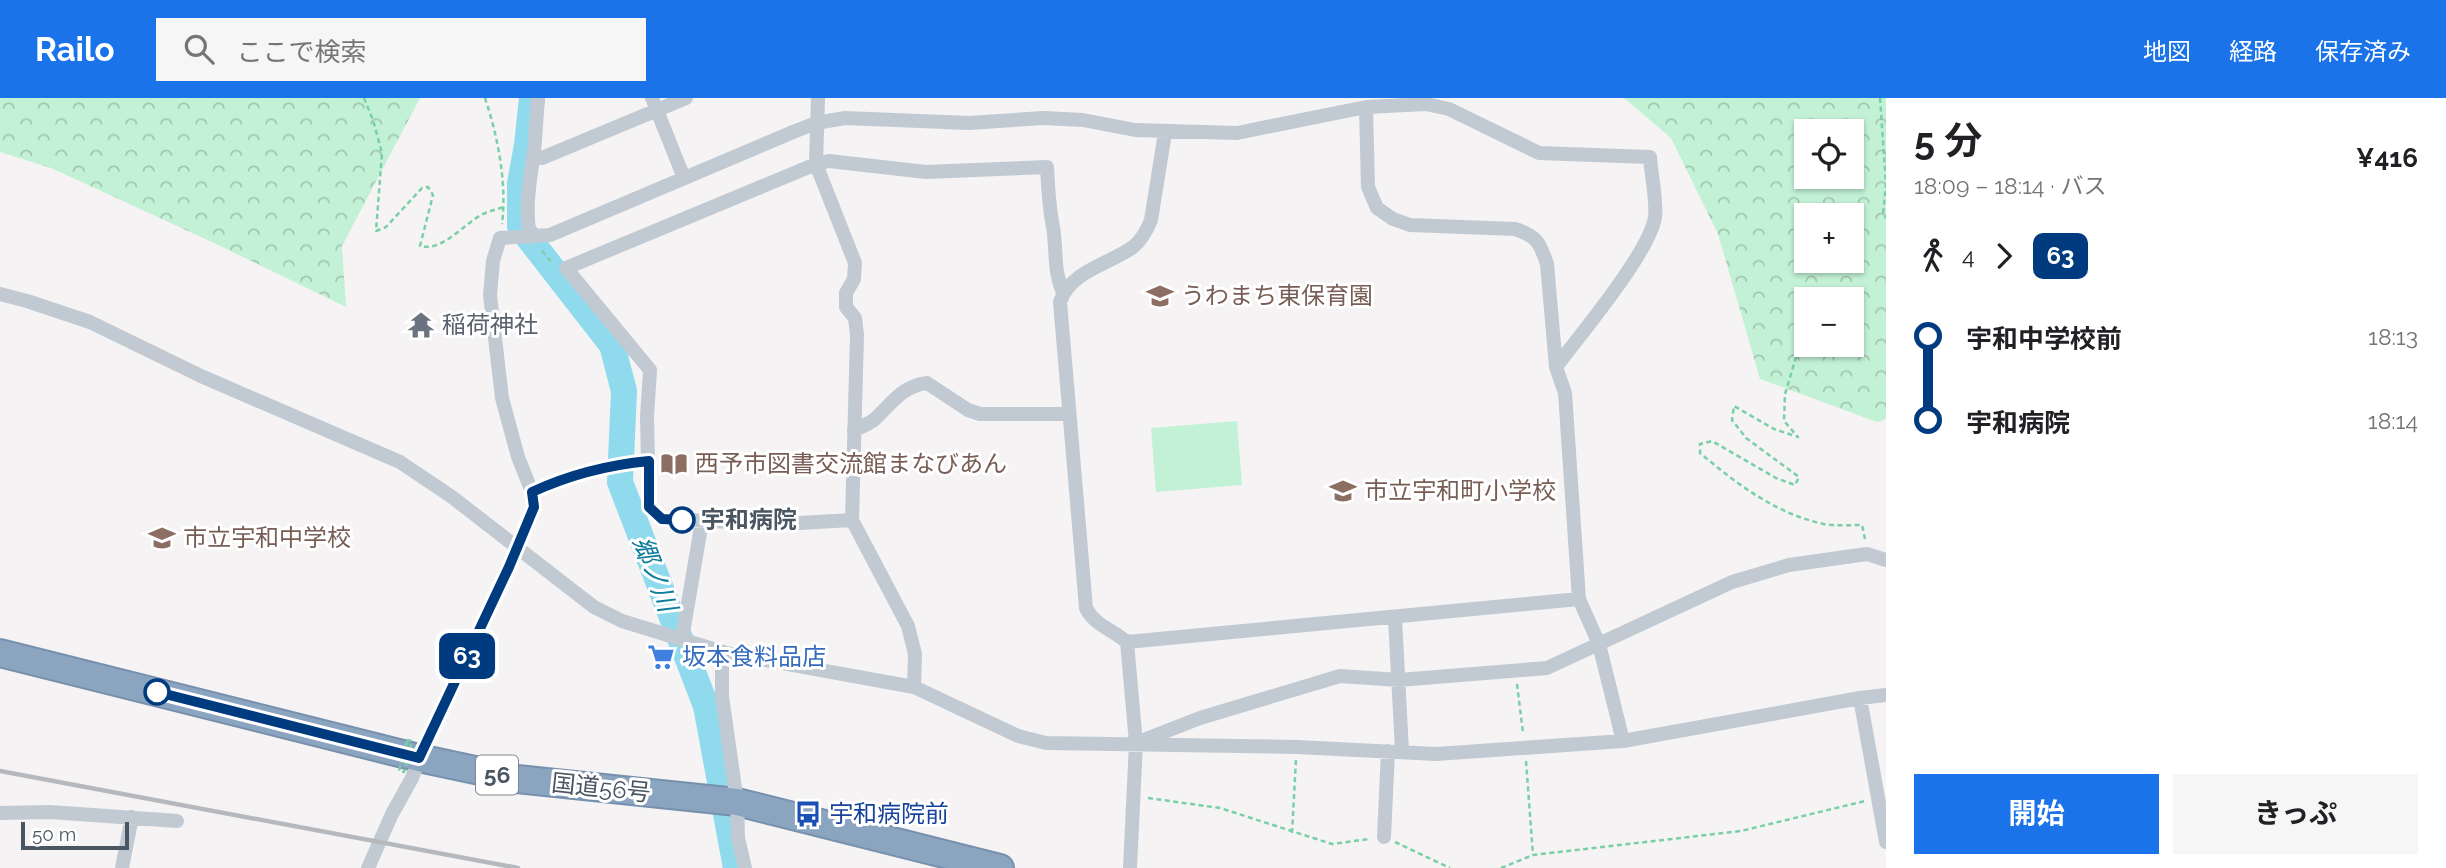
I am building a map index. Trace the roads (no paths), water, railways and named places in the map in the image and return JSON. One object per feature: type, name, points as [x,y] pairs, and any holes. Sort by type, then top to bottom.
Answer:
[{"type":"highway","name":"国道56号","points":[[0,653],[409,765],[737,802],[1000,868]]},
{"type":"street","points":[[530,237],[527,220],[528,188],[538,98]]},
{"type":"street","points":[[533,159],[542,158],[655,104],[686,98]]},
{"type":"street","points":[[818,98],[816,164],[855,263],[853,279],[846,293],[846,307],[855,318],[858,335],[852,520],[908,626],[915,654],[914,687]]},
{"type":"street","points":[[655,104],[684,178]]},
{"type":"street","points":[[368,868],[392,814],[412,778],[409,765],[517,548],[534,507],[532,492],[518,457],[502,398],[490,295],[493,261],[500,238],[550,235],[816,123],[845,118],[969,123],[1057,119],[1083,120],[1165,133],[1237,133],[1366,107],[1426,104],[1449,109],[1539,153],[1650,157],[1655,217],[1649,234],[1633,264],[1556,367]]},
{"type":"street","points":[[1366,107],[1368,187],[1377,208],[1393,219],[1410,225],[1515,229],[1537,240],[1547,264],[1556,367],[1564,393],[1579,599],[1599,643],[1623,741]]},
{"type":"street","points":[[1130,868],[1136,743],[1126,642],[1116,633],[1092,620],[1086,608],[1060,302],[1063,292],[1076,279],[1134,246],[1146,233],[1152,220],[1165,133]]},
{"type":"street","points":[[852,520],[782,524],[662,519],[649,507],[650,370],[566,268],[816,164],[829,161],[926,172],[1047,167],[1056,276],[1063,292]]},
{"type":"street","points":[[0,294],[27,300],[90,322],[264,404],[400,462],[452,497],[594,607],[622,621],[726,653],[914,687],[1018,736],[1046,743],[1297,747],[1436,754],[1623,741],[1886,695]]},
{"type":"street","points":[[854,430],[873,421],[892,400],[912,385],[927,383],[968,410],[980,414],[1069,414]]},
{"type":"street","points":[[532,492],[587,471],[614,464],[649,461]]},
{"type":"street","points":[[682,639],[702,522]]},
{"type":"street","points":[[1136,743],[1200,718],[1340,676],[1399,680],[1547,668],[1732,583],[1788,565],[1867,554],[1886,560]]},
{"type":"street","points":[[1126,642],[1579,599]]},
{"type":"street","points":[[1384,837],[1395,751],[1399,680],[1395,618]]},
{"type":"street","points":[[726,653],[722,666],[722,696],[737,802],[738,838],[745,868]]},
{"type":"street","points":[[1860,698],[1886,842]]},
{"type":"street","points":[[0,813],[50,812],[177,821]]},
{"type":"street","points":[[122,868],[131,817]]},
{"type":"waterway","name":"郷ノ川","points":[[532,98],[520,183],[520,227],[612,345],[624,391],[620,482],[706,706],[736,868]]},
{"type":"railway","points":[[0,771],[518,868]]},
{"type":"place","name":"うわまち東保育園","points":[[1160,296]]},
{"type":"place","name":"稲荷神社","points":[[421,325]]},
{"type":"place","name":"西予市図書交流館まなびあん","points":[[674,464]]},
{"type":"place","name":"市立宇和町小学校","points":[[1343,491]]},
{"type":"place","name":"宇和病院","points":[[682,520]]},
{"type":"place","name":"市立宇和中学校","points":[[162,538]]},
{"type":"place","name":"坂本食料品店","points":[[661,657]]},
{"type":"place","name":"宇和病院前","points":[[808,814]]}]
